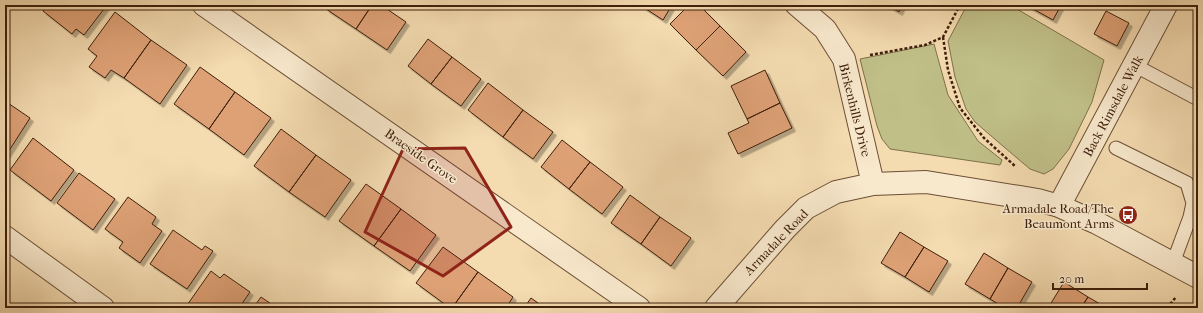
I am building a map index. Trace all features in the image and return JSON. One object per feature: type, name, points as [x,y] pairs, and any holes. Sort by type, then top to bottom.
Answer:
[{"type":"street","name":"Braeside Grove","points":[[204,5],[639,308]]},
{"type":"street","name":"Birkenhills Drive","points":[[797,5],[824,28],[844,59],[873,184]]},
{"type":"street","name":"Back Rimsdale Walk","points":[[1059,206],[1166,5]]},
{"type":"street","name":"Armadale Road","points":[[716,308],[785,229],[806,208],[836,192],[873,184],[926,182],[1038,200],[1059,206],[1097,223],[1198,277]]},
{"type":"street","points":[[5,237],[103,308]]},
{"type":"lane","points":[[1134,65],[1198,99]]},
{"type":"lane","points":[[1116,148],[1187,184],[1193,203],[1190,217],[1173,264]]},
{"type":"path","points":[[960,5],[943,37],[948,70],[960,108],[984,138],[1031,179],[1038,200]]},
{"type":"path","points":[[844,59],[926,45],[943,37]]},
{"type":"highlighted area","points":[[465,148],[511,227],[443,276],[365,232],[403,149]]},
{"type":"shaded area","points":[[967,5],[1010,5],[1104,60],[1092,102],[1069,149],[1053,169],[1044,174],[1030,169],[975,122],[966,109],[955,77],[948,41]]},
{"type":"shaded area","points":[[934,44],[948,95],[978,141],[1002,160],[1000,165],[890,149],[882,139],[877,126],[860,59]]},
{"type":"building","points":[[47,5],[107,5],[84,35],[76,29],[72,34],[43,11]]},
{"type":"building","points":[[328,5],[372,5],[356,29],[326,9]]},
{"type":"building","points":[[372,5],[381,5],[406,22],[387,50],[356,29]]},
{"type":"building","points":[[640,5],[672,5],[663,20]]},
{"type":"building","points":[[689,5],[699,5],[720,26],[696,50],[670,24]]},
{"type":"building","points":[[887,5],[902,5],[899,12]]},
{"type":"building","points":[[1026,5],[1061,5],[1053,20]]},
{"type":"building","points":[[1106,11],[1129,23],[1117,46],[1094,34]]},
{"type":"building","points":[[115,12],[151,40],[124,78],[111,70],[105,78],[89,67],[97,56],[88,49]]},
{"type":"building","points":[[720,26],[746,52],[723,76],[696,50]]},
{"type":"building","points":[[428,39],[452,57],[431,84],[408,66]]},
{"type":"building","points":[[151,40],[187,65],[160,104],[124,78]]},
{"type":"building","points":[[452,57],[481,79],[461,106],[431,84]]},
{"type":"building","points":[[200,67],[235,92],[209,129],[174,104]]},
{"type":"building","points":[[765,70],[780,103],[747,119],[731,86]]},
{"type":"building","points":[[488,83],[523,110],[503,137],[468,110]]},
{"type":"building","points":[[235,92],[271,118],[244,155],[209,129]]},
{"type":"building","points":[[5,101],[30,118],[5,157]]},
{"type":"building","points":[[780,103],[792,128],[738,154],[728,133],[749,123],[747,119]]},
{"type":"building","points":[[523,110],[553,132],[533,159],[503,137]]},
{"type":"building","points":[[281,129],[316,155],[289,192],[254,166]]},
{"type":"building","points":[[33,138],[74,170],[51,201],[10,170]]},
{"type":"building","points":[[562,140],[590,162],[569,189],[541,167]]},
{"type":"building","points":[[316,155],[351,180],[325,217],[289,192]]},
{"type":"building","points":[[590,162],[623,187],[602,214],[569,189]]},
{"type":"building","points":[[79,173],[115,199],[93,230],[57,203]]},
{"type":"building","points":[[366,184],[401,209],[374,246],[339,221]]},
{"type":"building","points":[[630,195],[660,217],[641,244],[611,223]]},
{"type":"building","points":[[128,197],[156,217],[152,224],[162,231],[140,263],[119,248],[123,242],[105,229]]},
{"type":"building","points":[[401,209],[436,235],[410,271],[374,246]]},
{"type":"building","points":[[660,217],[691,238],[671,266],[641,244]]},
{"type":"building","points":[[173,230],[202,250],[205,246],[213,251],[187,289],[150,264]]},
{"type":"building","points":[[900,232],[924,247],[905,277],[881,263]]},
{"type":"building","points":[[443,247],[478,272],[452,308],[416,283]]},
{"type":"building","points":[[924,247],[948,261],[929,292],[905,277]]},
{"type":"building","points":[[984,253],[1008,268],[990,299],[965,284]]},
{"type":"building","points":[[1008,268],[1032,282],[1017,308],[1005,308],[990,299]]},
{"type":"building","points":[[211,271],[220,278],[224,274],[250,292],[239,308],[185,308]]},
{"type":"building","points":[[478,272],[513,297],[506,308],[452,308]]},
{"type":"building","points":[[1064,282],[1088,297],[1081,308],[1048,308]]},
{"type":"building","points":[[261,297],[277,308],[253,308]]},
{"type":"building","points":[[1088,297],[1107,308],[1081,308]]},
{"type":"building","points":[[531,298],[545,308],[524,308]]},
{"type":"place","name":"Armadale Road/The Beaumont Arms","points":[[1128,215]]}]
